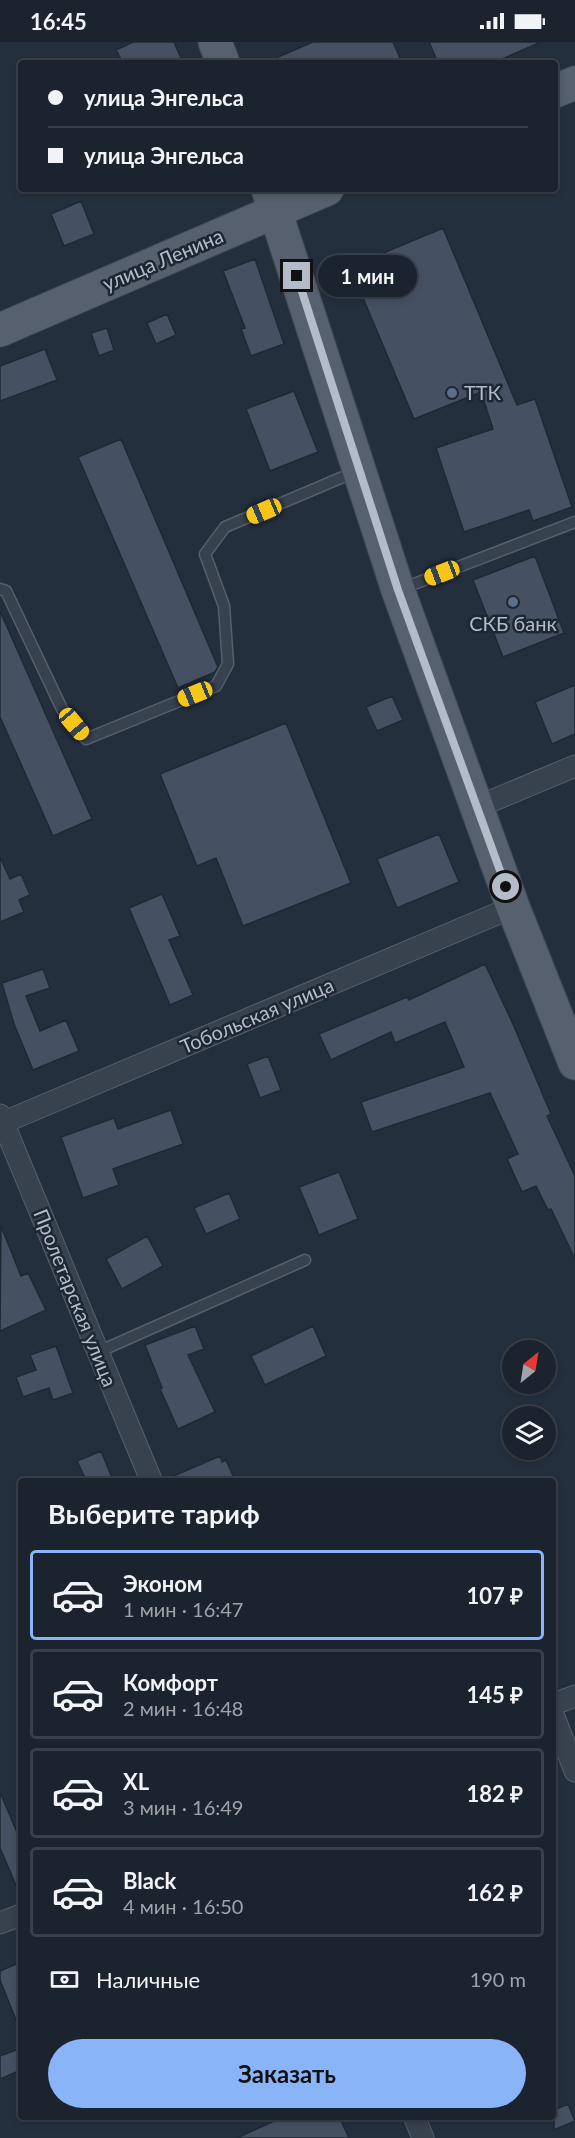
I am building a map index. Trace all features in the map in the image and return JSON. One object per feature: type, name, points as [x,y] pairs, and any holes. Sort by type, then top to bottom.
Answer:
[{"type":"main road","points":[[215,42],[222,60]]},
{"type":"main road","points":[[558,90],[575,83]]},
{"type":"main road","name":"улица Ленина","points":[[0,330],[272,200],[312,192]]},
{"type":"main road","points":[[272,200],[398,590],[513,908],[575,1063]]},
{"type":"street","points":[[477,807],[575,766]]},
{"type":"street","name":"Тобольская улица","points":[[1,1121],[513,908]]},
{"type":"street","name":"Пролетарская улица","points":[[1,1121],[150,1478]]},
{"type":"street","points":[[556,1703],[575,1696]]},
{"type":"street","points":[[556,1723],[575,1771]]},
{"type":"street","points":[[0,1923],[18,1916]]},
{"type":"street","points":[[416,2120],[423,2138]]},
{"type":"lane","points":[[0,589],[6,591],[62,710],[86,739],[216,686],[228,664],[224,606],[204,554],[225,527],[360,470]]},
{"type":"lane","points":[[398,590],[575,522]]},
{"type":"lane","points":[[98,1352],[304,1260]]},
{"type":"building","points":[[133,42],[174,42],[182,60],[121,60],[116,50]]},
{"type":"building","points":[[313,42],[393,42],[400,58],[395,60],[271,60]]},
{"type":"building","points":[[429,42],[541,42],[500,60],[437,60]]},
{"type":"building","points":[[81,201],[94,234],[64,246],[51,214]]},
{"type":"building","points":[[443,228],[517,405],[535,399],[572,507],[533,521],[529,510],[464,532],[436,448],[493,429],[481,392],[414,419],[350,267]]},
{"type":"building","points":[[255,259],[284,344],[251,356],[241,329],[245,328],[223,271]]},
{"type":"building","points":[[167,314],[176,335],[156,344],[147,323]]},
{"type":"building","points":[[107,328],[114,350],[99,356],[91,333]]},
{"type":"building","points":[[45,349],[57,380],[0,401],[0,366]]},
{"type":"building","points":[[294,391],[318,452],[270,471],[246,409]]},
{"type":"building","points":[[121,439],[218,667],[215,672],[178,688],[78,457]]},
{"type":"building","points":[[535,556],[564,633],[503,657],[473,580]]},
{"type":"building","points":[[0,611],[92,819],[53,836],[0,717]]},
{"type":"building","points":[[575,685],[575,734],[552,744],[535,702]]},
{"type":"building","points":[[392,696],[403,720],[377,731],[366,707]]},
{"type":"building","points":[[286,723],[351,883],[243,926],[216,858],[197,866],[160,774]]},
{"type":"building","points":[[439,834],[459,882],[397,908],[377,859]]},
{"type":"building","points":[[0,857],[10,879],[21,874],[30,895],[19,900],[24,912],[0,922]]},
{"type":"building","points":[[162,894],[180,936],[169,940],[193,995],[170,1005],[129,908]]},
{"type":"building","points":[[485,964],[551,1114],[547,1116],[575,1176],[575,1259],[551,1209],[548,1210],[536,1186],[522,1192],[507,1159],[518,1154],[490,1093],[372,1132],[361,1102],[464,1067],[445,1022],[395,1043],[391,1032],[331,1060],[319,1034],[407,997],[409,1000]]},
{"type":"building","points":[[43,969],[50,988],[26,996],[40,1031],[66,1020],[79,1051],[33,1070],[14,1024],[2,983]]},
{"type":"building","points":[[268,1056],[281,1090],[260,1098],[247,1064]]},
{"type":"building","points":[[171,1110],[183,1144],[113,1169],[119,1185],[83,1198],[61,1137],[114,1118],[118,1129]]},
{"type":"building","points":[[339,1172],[358,1219],[319,1235],[299,1187]]},
{"type":"building","points":[[229,1193],[240,1219],[206,1234],[194,1208]]},
{"type":"building","points":[[1,1226],[21,1276],[28,1273],[46,1310],[0,1331]]},
{"type":"building","points":[[147,1236],[163,1266],[122,1289],[106,1259]]},
{"type":"building","points":[[195,1326],[204,1349],[188,1355],[215,1412],[178,1429],[160,1389],[162,1388],[145,1345]]},
{"type":"building","points":[[313,1326],[326,1356],[265,1385],[251,1356]]},
{"type":"building","points":[[56,1346],[73,1393],[53,1400],[49,1388],[23,1397],[16,1377],[36,1370],[30,1355]]},
{"type":"building","points":[[101,1451],[112,1478],[85,1478],[77,1461]]},
{"type":"building","points":[[220,1456],[222,1462],[226,1460],[234,1478],[169,1478]]},
{"type":"building","points":[[0,1792],[18,1835],[18,1890],[0,1848]]},
{"type":"building","points":[[18,1963],[18,2025],[0,1980],[0,1971]]},
{"type":"building","points":[[18,2049],[18,2071],[0,2079],[0,2056]]},
{"type":"building","points":[[568,2104],[575,2121],[554,2130],[556,2109]]},
{"type":"building","points":[[276,2120],[341,2120],[349,2138],[237,2138]]},
{"type":"place","name":"ТТК","points":[[452,393]]},
{"type":"place","name":"СКБ банк","points":[[513,602]]},
{"type":"route","points":[[297,276],[398,590],[506,887]]}]
